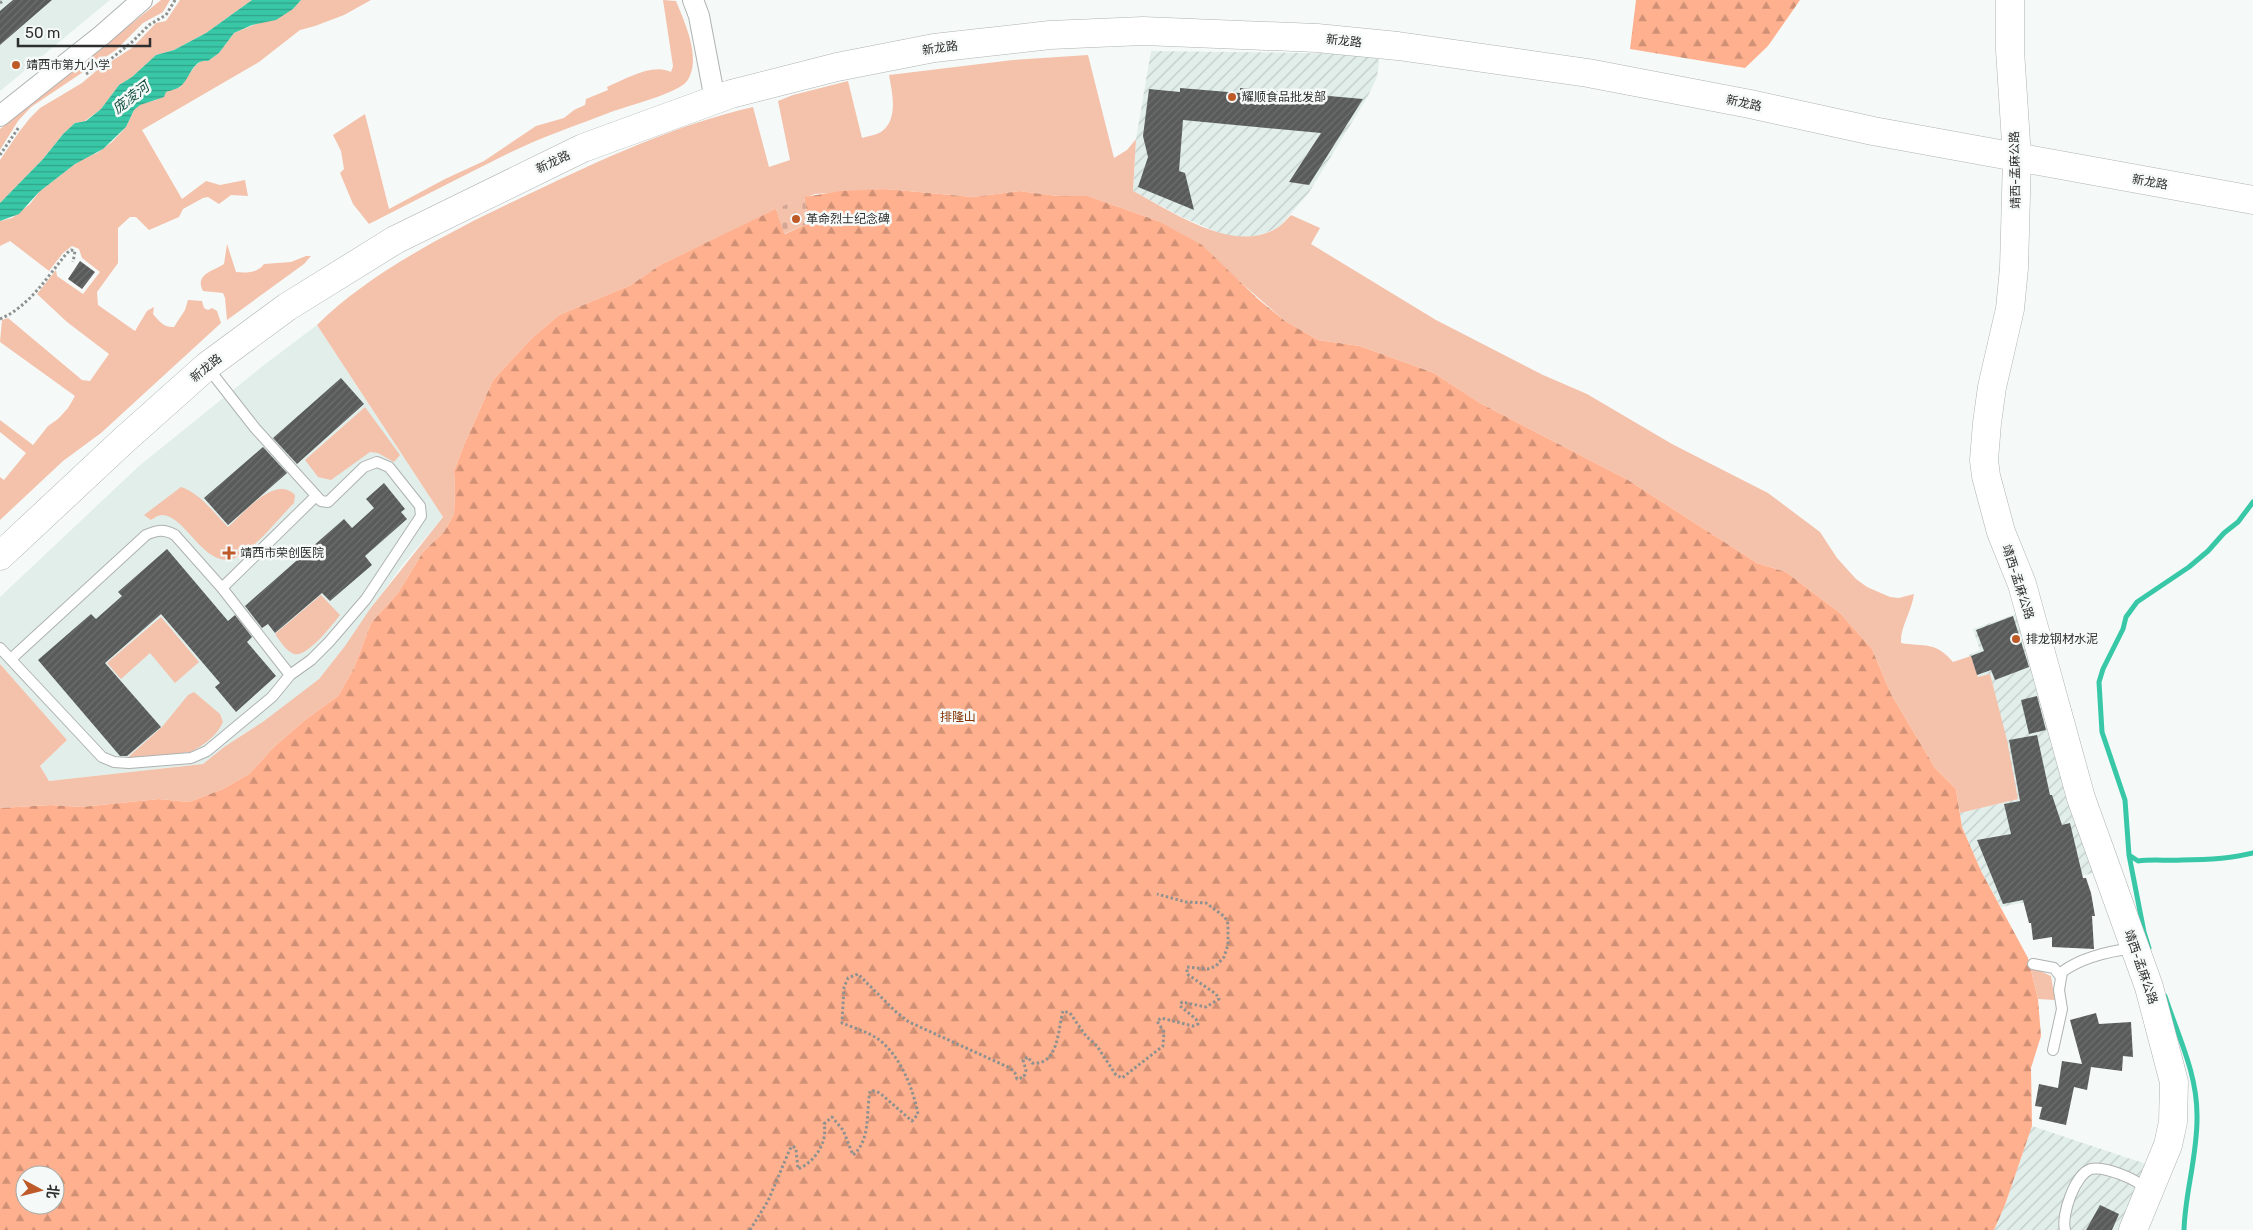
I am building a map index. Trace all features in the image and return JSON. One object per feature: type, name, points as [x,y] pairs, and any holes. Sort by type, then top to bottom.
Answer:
[{"type":"main road","name":"靖西-孟麻公路","points":[[2010,0],[2010,50],[2016,158],[2016,235],[2010,309],[1992,387],[1984,460],[1986,476],[1999,524],[2022,584],[2084,807],[2136,948],[2159,1020],[2174,1082],[2173,1122],[2168,1145],[2133,1230]]},
{"type":"main road","name":"新龙路","points":[[0,556],[244,326],[392,230],[581,140],[715,96],[755,79],[932,41],[1050,28],[1144,24],[1317,31],[1474,49],[1654,78],[1820,111],[1872,124],[1982,144],[2016,158],[2253,200]]},
{"type":"main road","name":"新龙路","points":[[0,541],[117,434],[204,363]]},
{"type":"street","points":[[0,116],[102,35],[142,0]]},
{"type":"street","points":[[692,0],[699,16],[715,96]]},
{"type":"lane","points":[[0,648],[102,757],[114,762],[129,763],[191,758],[207,751],[272,697],[290,676],[311,660],[354,615],[380,580],[421,516],[420,506],[389,467],[377,462],[364,467],[328,502],[321,501],[255,428],[204,363]]},
{"type":"lane","points":[[222,588],[316,496]]},
{"type":"lane","points":[[11,659],[146,535],[157,530],[166,530],[175,535],[222,588],[290,676]]},
{"type":"lane","points":[[2060,976],[2068,967],[2086,959],[2114,950],[2136,948]]},
{"type":"lane","points":[[2032,964],[2054,968],[2060,976],[2062,1009],[2053,1050]]},
{"type":"lane","points":[[2065,1230],[2066,1206],[2083,1174],[2090,1170],[2102,1169],[2120,1174],[2144,1186],[2149,1193]]},
{"type":"path","points":[[84,75],[107,62],[132,42],[148,25],[166,15],[175,0]]},
{"type":"path","points":[[0,155],[20,124]]},
{"type":"path","points":[[0,319],[16,310],[35,294],[67,252],[71,250],[75,251],[72,262]]},
{"type":"path","points":[[750,1230],[768,1201],[780,1169],[793,1146],[796,1149],[798,1169],[805,1166],[821,1146],[826,1135],[824,1124],[832,1118],[843,1130],[852,1155],[857,1152],[868,1121],[870,1091],[876,1091],[881,1094],[912,1121],[918,1114],[907,1079],[891,1052],[877,1038],[842,1023],[844,987],[848,978],[858,974],[895,1011],[909,1022],[1010,1068],[1015,1073],[1017,1079],[1024,1077],[1026,1070],[1023,1060],[1028,1057],[1032,1063],[1037,1064],[1050,1056],[1056,1048],[1063,1011],[1070,1014],[1086,1036],[1097,1046],[1116,1075],[1122,1078],[1163,1046],[1164,1032],[1157,1022],[1161,1018],[1193,1026],[1198,1024],[1196,1019],[1180,1006],[1182,1002],[1206,1007],[1219,999],[1216,994],[1187,974],[1187,967],[1208,969],[1216,966],[1224,957],[1228,945],[1226,917],[1206,902],[1186,902],[1157,894]]},
{"type":"shaded area","name":"靖西市第九小学","points":[[0,0],[110,0],[0,91]]},
{"type":"shaded area","points":[[1151,51],[1377,54],[1379,62],[1377,77],[1368,96],[1308,194],[1278,228],[1257,236],[1241,237],[1224,235],[1182,217],[1133,191],[1136,139]]},
{"type":"shaded area","name":"靖西市荣创医院","points":[[317,325],[443,517],[401,567],[319,679],[203,764],[49,781],[40,766],[67,740],[0,664],[0,597],[139,466],[264,365]]},
{"type":"shaded area","points":[[2019,613],[2075,820],[2093,873],[2035,887],[2036,900],[2001,907],[1981,871],[1962,827],[1960,813],[2017,799],[1990,674],[1979,678],[1969,655],[1980,650],[1973,629]]},
{"type":"shaded area","points":[[2032,1126],[2149,1165],[2119,1230],[1994,1230],[2005,1205]]},
{"type":"green space","points":[[161,0],[170,0],[163,12],[143,23],[116,50],[31,107],[18,121],[0,150],[0,129]]},
{"type":"green space","points":[[180,0],[252,0],[206,33],[174,50],[156,55],[132,77],[119,85],[101,109],[85,121],[75,123],[64,133],[43,159],[0,203],[0,160],[30,118],[40,108],[82,83],[96,71],[132,48],[156,23],[166,21]]},
{"type":"green space","points":[[301,0],[371,0],[344,15],[300,30],[259,62],[142,130],[182,199],[206,181],[220,185],[245,180],[248,196],[231,195],[219,204],[208,197],[203,198],[183,209],[179,217],[149,230],[136,217],[130,217],[118,228],[118,263],[97,292],[98,305],[135,331],[147,311],[154,307],[153,314],[160,321],[167,326],[174,327],[185,310],[188,300],[202,301],[204,308],[208,310],[212,308],[217,311],[221,323],[101,433],[63,461],[0,520],[0,477],[4,480],[26,453],[0,432],[0,420],[33,445],[48,426],[68,408],[75,396],[0,342],[2,320],[8,318],[82,380],[90,381],[109,354],[67,322],[37,294],[56,270],[57,276],[83,294],[100,272],[82,258],[79,249],[72,246],[63,253],[49,271],[10,241],[0,246],[0,221],[12,218],[30,204],[39,192],[75,164],[97,153],[112,142],[126,127],[134,110],[140,104],[156,100],[166,92],[180,87],[196,65],[203,60],[208,61],[219,53],[234,33],[293,9]]},
{"type":"green space","points":[[663,0],[676,1],[691,41],[693,62],[691,72],[687,81],[682,86],[531,143],[369,224],[353,204],[340,173],[344,169],[341,151],[333,135],[365,114],[389,209],[445,179],[484,161],[536,126],[564,118],[574,110],[585,105],[586,99],[608,90],[607,87],[647,71],[656,69],[671,72],[673,66]]},
{"type":"green space","points":[[1636,0],[1800,0],[1768,46],[1745,68],[1630,49]]},
{"type":"green space","points":[[1088,55],[1114,158],[1127,150],[1136,139],[1133,191],[1184,219],[1222,233],[1241,236],[1260,235],[1277,228],[1291,215],[1320,228],[1311,244],[1436,320],[1543,375],[1587,394],[1672,444],[1768,493],[1820,532],[1837,558],[1856,579],[1867,587],[1890,597],[1899,598],[1914,594],[1902,631],[1901,643],[1935,648],[1947,655],[1953,662],[1971,656],[1978,677],[1990,674],[2007,740],[2018,799],[1960,813],[1956,789],[1935,768],[1891,694],[1872,649],[1840,613],[1786,572],[1757,563],[1628,480],[1480,403],[1434,373],[1360,346],[1318,340],[1285,321],[1230,273],[1158,221],[1088,196],[1058,196],[1019,191],[973,197],[886,189],[815,194],[790,203],[660,265],[631,285],[559,315],[532,338],[493,380],[464,445],[454,471],[454,514],[444,532],[423,552],[398,593],[371,623],[354,668],[338,696],[305,720],[275,746],[249,774],[223,789],[189,802],[159,799],[81,807],[51,805],[0,808],[0,664],[67,740],[40,766],[49,781],[203,764],[319,679],[345,646],[370,609],[443,517],[317,325],[339,305],[390,268],[447,235],[558,180],[667,133],[724,114],[753,107],[769,167],[790,160],[778,101],[793,95],[848,81],[862,138],[881,132],[887,127],[890,120],[893,105],[889,75],[1013,60]]},
{"type":"green space","name":"排隆山","points":[[886,189],[973,197],[1019,191],[1058,196],[1088,196],[1158,221],[1202,245],[1258,299],[1285,321],[1318,340],[1360,346],[1434,373],[1480,403],[1628,480],[1757,563],[1786,572],[1840,613],[1872,649],[1891,694],[1935,768],[1956,789],[1962,827],[1981,871],[2028,958],[2038,999],[2041,1036],[2031,1068],[2032,1126],[2005,1205],[1994,1230],[0,1230],[0,808],[51,805],[81,807],[159,799],[189,802],[223,789],[249,774],[275,746],[305,720],[338,696],[354,668],[371,623],[398,593],[423,552],[444,532],[454,514],[454,471],[464,445],[493,380],[532,338],[559,315],[631,285],[660,265],[776,209],[785,234],[809,223],[804,197],[841,191]]},
{"type":"green space","points":[[804,197],[809,223],[784,234],[776,209]]},
{"type":"green space","points":[[227,244],[236,272],[252,272],[264,264],[291,262],[311,256],[304,264],[227,320],[223,293],[203,291],[201,281],[206,274],[224,264]]},
{"type":"green space","points":[[365,407],[400,455],[394,462],[378,453],[370,452],[331,480],[318,477],[305,460]]},
{"type":"green space","points":[[181,487],[201,499],[228,527],[269,492],[278,489],[287,490],[295,495],[294,503],[258,541],[243,554],[224,560],[205,550],[171,517],[161,515],[151,520],[144,515]]},
{"type":"green space","points":[[321,595],[340,615],[306,651],[299,654],[291,653],[275,634]]},
{"type":"green space","points":[[161,617],[199,662],[175,683],[150,653],[121,679],[107,663]]},
{"type":"green space","points":[[194,692],[220,714],[223,722],[205,744],[190,752],[125,760],[162,727],[188,695]]},
{"type":"green space","points":[[2030,966],[2051,976],[2055,1000],[2038,999]]},
{"type":"water","name":"庞凌河","points":[[252,0],[301,0],[293,9],[276,20],[252,25],[234,33],[219,53],[208,61],[203,61],[196,65],[180,86],[166,92],[164,97],[140,105],[134,110],[126,127],[103,149],[75,164],[39,192],[19,214],[0,221],[0,203],[75,123],[86,121],[101,109],[119,85],[132,77],[156,55],[174,50],[206,33]]},
{"type":"building","points":[[13,0],[52,0],[0,45],[0,11]]},
{"type":"building","points":[[1180,88],[1240,93],[1240,88],[1363,99],[1309,185],[1289,182],[1321,133],[1183,120],[1179,171],[1185,173],[1194,210],[1138,187],[1148,157],[1143,136],[1149,89],[1180,92]]},
{"type":"building","points":[[80,261],[95,272],[82,289],[68,279]]},
{"type":"building","points":[[341,378],[364,404],[297,464],[273,438]]},
{"type":"building","points":[[263,447],[287,473],[228,525],[204,498]]},
{"type":"building","points":[[384,483],[405,509],[401,512],[407,519],[365,556],[372,565],[330,601],[322,593],[275,633],[268,624],[262,628],[245,606],[344,519],[352,528],[374,508],[366,499]]},
{"type":"building","points":[[167,549],[228,621],[235,615],[252,637],[247,642],[276,676],[236,712],[215,687],[220,683],[161,614],[105,663],[161,727],[127,756],[120,756],[38,660],[91,614],[96,619],[122,596],[118,592]]},
{"type":"building","points":[[2013,616],[2029,667],[1995,680],[1991,670],[1977,675],[1971,656],[1984,651],[1976,630]]},
{"type":"building","points":[[2037,696],[2046,730],[2029,734],[2021,700]]},
{"type":"building","points":[[2037,735],[2050,795],[2052,795],[2062,825],[2070,823],[2083,878],[2086,878],[2091,893],[2095,916],[2092,916],[2094,949],[2052,947],[2052,937],[2033,940],[2031,923],[2029,923],[2023,900],[2003,904],[1977,840],[2011,834],[2004,804],[2020,801],[2009,740]]},
{"type":"building","points":[[2096,1013],[2099,1024],[2131,1022],[2133,1057],[2123,1056],[2122,1071],[2091,1067],[2087,1090],[2074,1087],[2066,1125],[2039,1119],[2042,1107],[2035,1106],[2039,1084],[2058,1088],[2062,1061],[2082,1064],[2070,1020]]},
{"type":"building","points":[[2100,1205],[2119,1214],[2112,1230],[2086,1230]]},
{"type":"waterway","points":[[2149,948],[2144,932],[2129,855],[2125,800],[2102,732],[2099,682],[2103,669],[2123,629],[2126,617],[2137,602],[2189,567],[2208,551],[2224,533],[2238,522],[2253,502]]},
{"type":"waterway","points":[[2129,855],[2138,861],[2218,859],[2253,853]]},
{"type":"waterway","points":[[2165,996],[2186,1055],[2196,1099],[2196,1144],[2184,1230]]},
{"type":"place","name":"靖西市第九小学","points":[[16,65]]},
{"type":"place","name":"耀顺食品批发部","points":[[1232,97]]},
{"type":"place","name":"革命烈士纪念碑","points":[[796,219]]},
{"type":"place","name":"靖西市荣创医院","points":[[229,553]]},
{"type":"place","name":"排龙钢材水泥","points":[[2016,639]]}]
